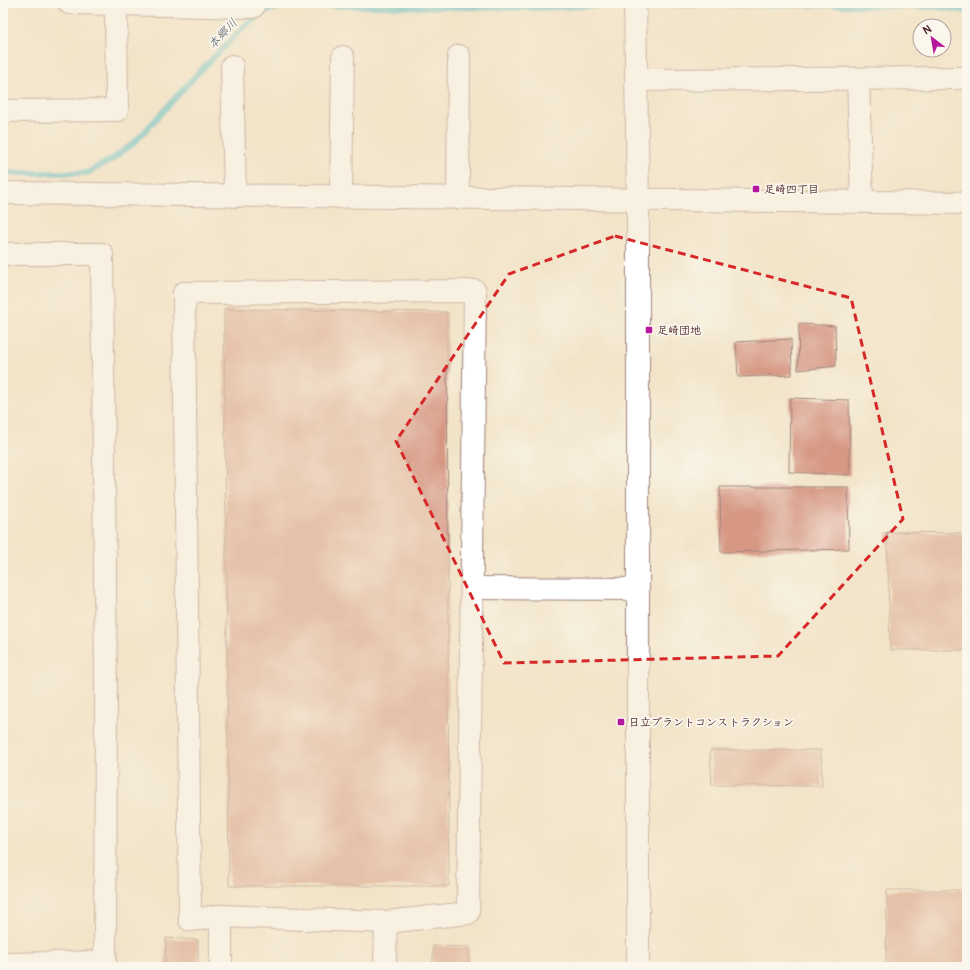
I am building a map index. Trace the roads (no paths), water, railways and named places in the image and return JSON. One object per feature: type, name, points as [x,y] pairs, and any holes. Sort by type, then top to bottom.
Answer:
[{"type":"street","points":[[69,3],[253,7],[253,3]]},
{"type":"street","points":[[635,3],[638,200],[638,967]]},
{"type":"street","points":[[3,111],[117,110],[116,4]]},
{"type":"street","points":[[458,198],[459,56]]},
{"type":"street","points":[[341,197],[343,57]]},
{"type":"street","points":[[232,66],[235,196]]},
{"type":"street","points":[[636,80],[967,78]]},
{"type":"street","points":[[858,79],[862,202]]},
{"type":"street","points":[[3,194],[967,203]]},
{"type":"street","points":[[3,254],[102,254],[106,678],[105,964],[3,964]]},
{"type":"street","points":[[475,291],[472,588],[468,913],[386,922],[221,916],[190,920],[184,293],[475,291]]},
{"type":"street","points":[[472,588],[638,589]]},
{"type":"street","points":[[221,916],[221,967]]},
{"type":"street","points":[[386,922],[386,967]]},
{"type":"waterway","name":"本郷川","points":[[3,173],[87,173],[111,160],[134,143],[200,71],[245,26],[264,12],[286,5],[527,8],[619,5]]},
{"type":"waterway","name":"本郷川","points":[[651,5],[832,5],[937,7],[967,11]]},
{"type":"place","name":"足崎四丁目","points":[[756,189]]},
{"type":"place","name":"足崎団地","points":[[649,330]]},
{"type":"place","name":"日立プラントコンストラクション","points":[[621,722]]}]
